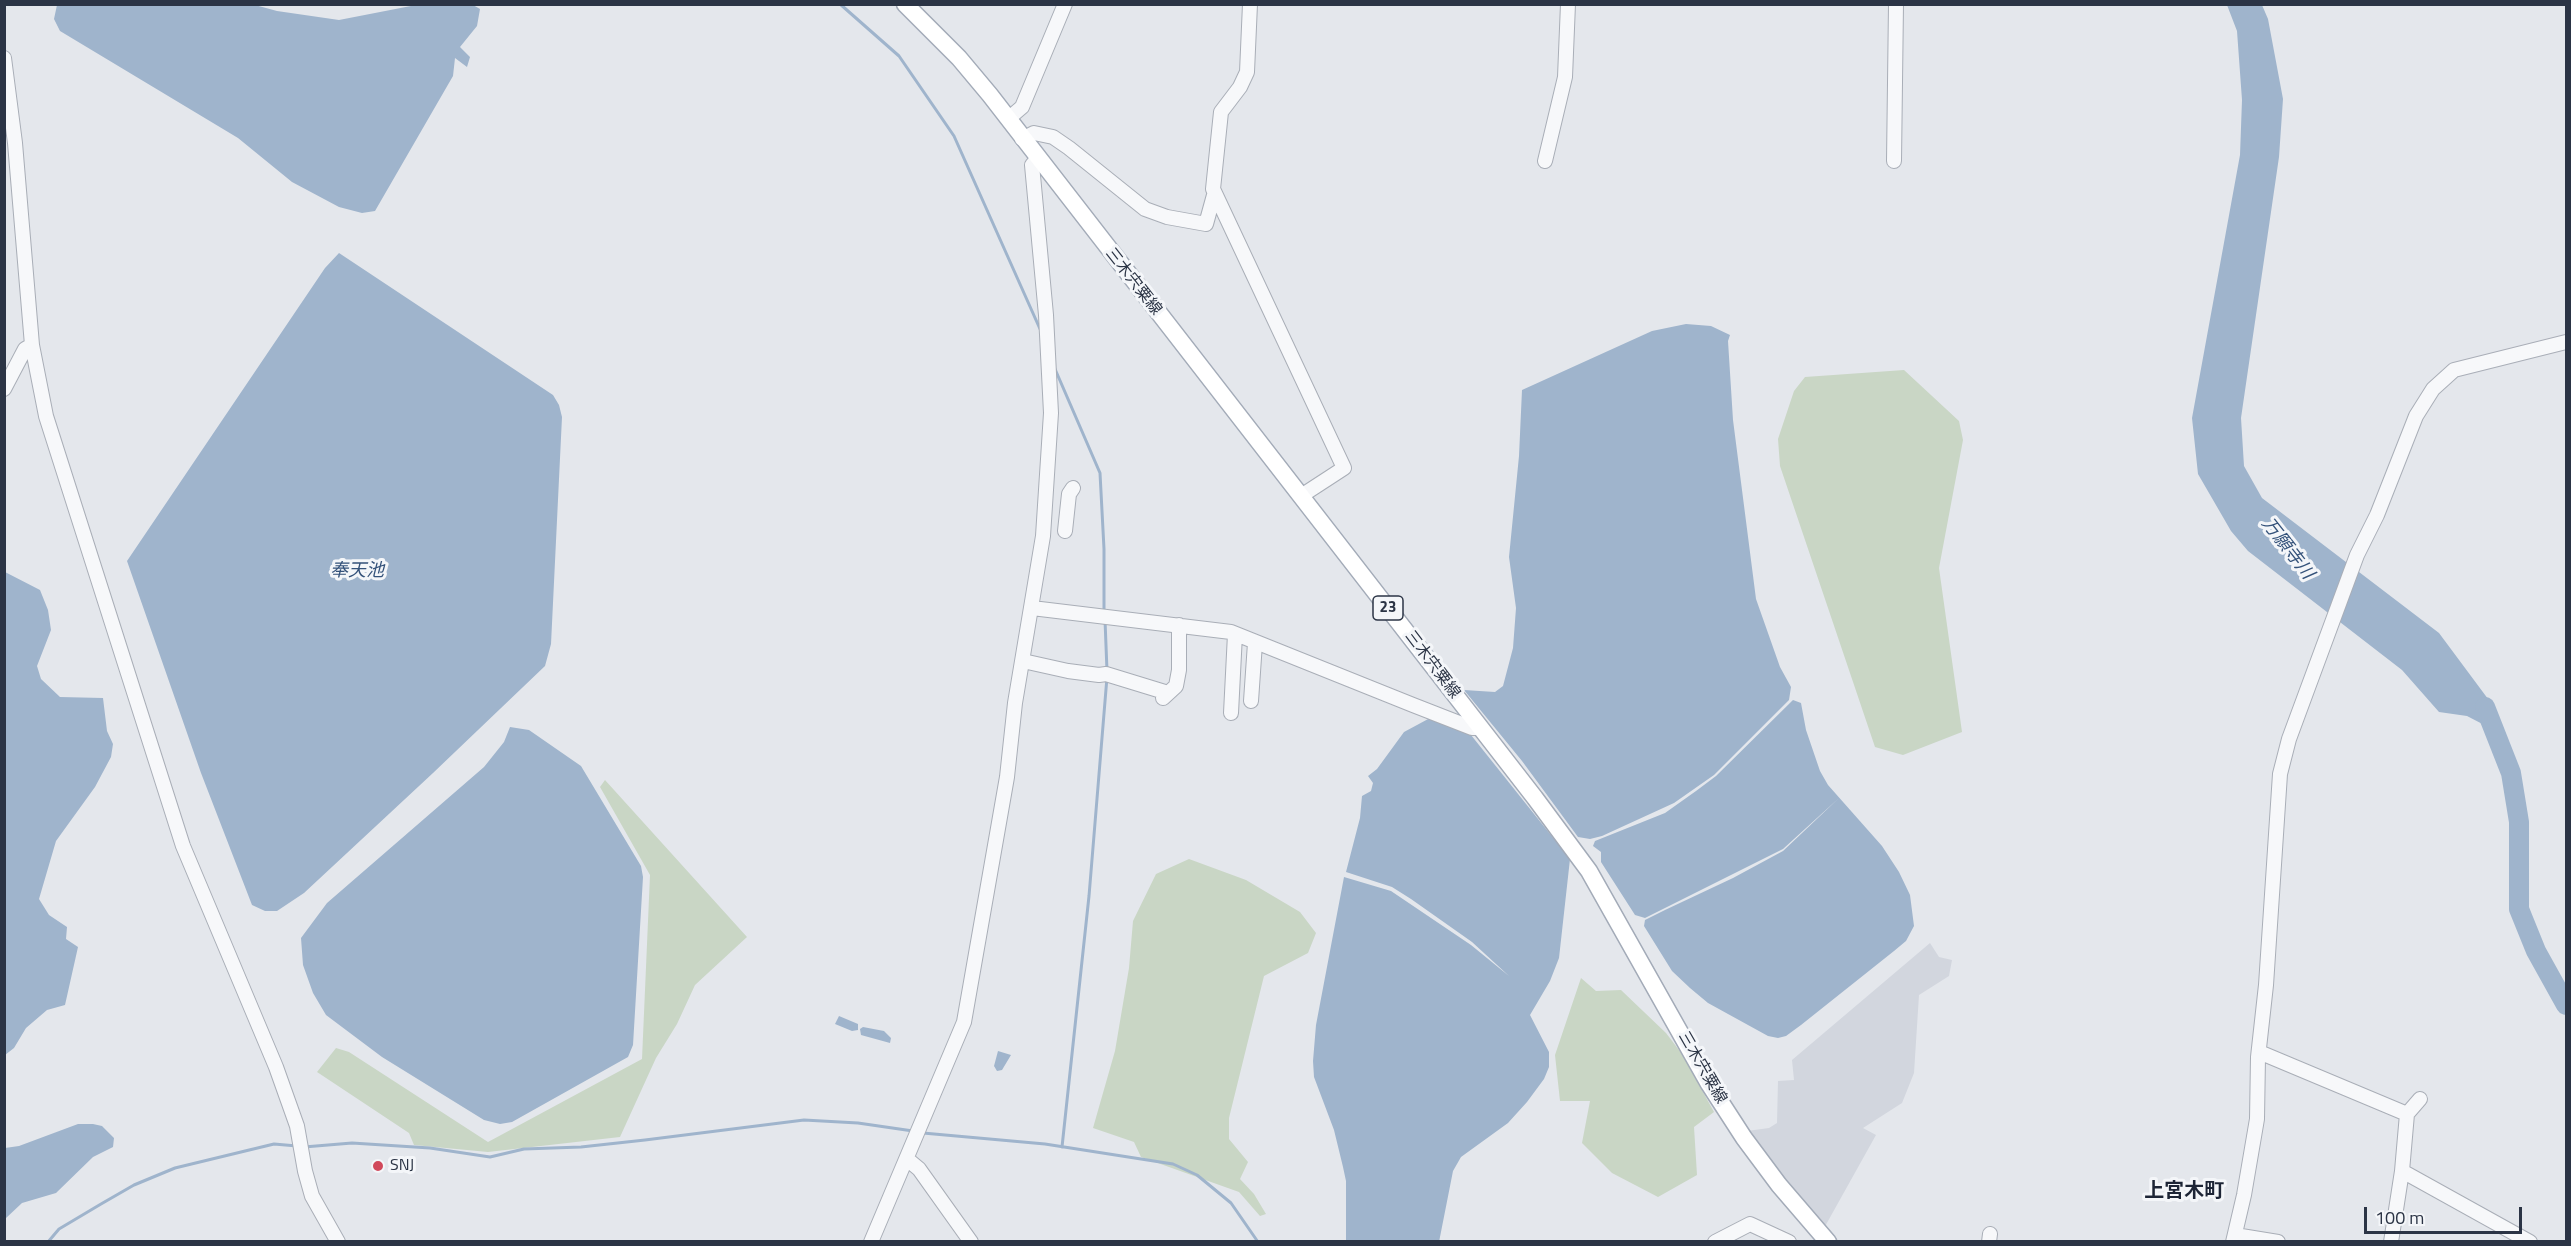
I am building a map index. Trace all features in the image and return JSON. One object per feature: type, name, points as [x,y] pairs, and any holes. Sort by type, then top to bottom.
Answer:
[{"type":"main road","name":"三木宍粟線","points":[[905,4],[959,58],[1008,119],[1589,871],[1709,1084],[1743,1137],[1779,1185],[1828,1242]]},
{"type":"street","points":[[1008,119],[1022,106],[1065,4]]},
{"type":"street","points":[[1250,4],[1247,72],[1240,87],[1221,112],[1213,189],[1344,468],[1301,496]]},
{"type":"street","points":[[1545,161],[1565,76],[1568,4]]},
{"type":"street","points":[[1894,161],[1896,4]]},
{"type":"street","points":[[4,58],[15,143],[32,345],[46,416],[183,846],[276,1067],[299,1140],[312,1196],[338,1242]]},
{"type":"street","points":[[1022,139],[1034,133],[1053,137],[1145,209],[1167,217],[1206,224],[1214,195]]},
{"type":"street","points":[[871,1242],[964,1022],[1007,777],[1044,525],[1051,413],[1046,315],[1032,165],[1038,158]]},
{"type":"street","points":[[2278,1242],[2234,1238],[2257,1119],[2259,1052],[2266,985],[2280,774],[2289,739],[2331,629],[2356,555],[2377,515],[2416,416],[2433,389],[2454,370],[2566,342]]},
{"type":"street","points":[[4,389],[25,349],[32,345]]},
{"type":"street","points":[[1044,525],[1070,532],[1071,491],[1046,490]]},
{"type":"street","points":[[1032,608],[1179,625],[1235,634],[1472,728],[1480,728]]},
{"type":"street","points":[[1023,661],[1077,673],[1106,674],[1165,696],[1176,686],[1179,670],[1179,625]]},
{"type":"street","points":[[1231,713],[1235,634]]},
{"type":"street","points":[[1251,701],[1255,643]]},
{"type":"street","points":[[2259,1052],[2407,1114]]},
{"type":"street","points":[[2391,1242],[2402,1171],[2407,1114],[2420,1099]]},
{"type":"street","points":[[907,1159],[919,1169],[971,1242]]},
{"type":"street","points":[[2402,1171],[2530,1242]]},
{"type":"street","points":[[1715,1242],[1750,1224],[1789,1242]]},
{"type":"shaded area","points":[[1930,943],[1939,957],[1952,960],[1949,976],[1919,995],[1914,1073],[1902,1103],[1863,1128],[1876,1135],[1823,1230],[1747,1131],[1769,1128],[1777,1123],[1778,1081],[1794,1080],[1792,1060]]},
{"type":"green space","points":[[1904,370],[1959,421],[1963,440],[1939,568],[1962,732],[1903,755],[1875,747],[1780,466],[1778,439],[1794,391],[1805,377]]},
{"type":"green space","points":[[605,780],[747,937],[695,985],[677,1024],[656,1058],[620,1137],[488,1152],[414,1145],[409,1133],[317,1072],[336,1048],[349,1052],[488,1142],[642,1059],[650,875],[600,787]]},
{"type":"green space","points":[[1189,859],[1246,880],[1300,912],[1316,933],[1308,953],[1264,976],[1229,1118],[1229,1139],[1248,1162],[1240,1179],[1254,1194],[1266,1214],[1260,1216],[1239,1192],[1141,1157],[1134,1142],[1093,1128],[1115,1051],[1129,968],[1133,921],[1156,874]]},
{"type":"green space","points":[[1581,978],[1596,991],[1621,990],[1666,1033],[1682,1054],[1714,1112],[1694,1127],[1697,1175],[1658,1197],[1612,1173],[1582,1143],[1590,1101],[1560,1101],[1555,1055]]},
{"type":"water","points":[[57,5],[255,5],[277,11],[339,20],[416,5],[473,5],[480,9],[477,26],[460,47],[470,57],[467,67],[455,58],[453,76],[375,211],[362,213],[339,207],[292,182],[238,138],[60,31],[54,19]]},
{"type":"water","points":[[2227,5],[2262,5],[2268,19],[2283,99],[2279,157],[2241,418],[2244,466],[2262,498],[2439,633],[2494,707],[2502,726],[2494,730],[2467,716],[2439,712],[2402,670],[2248,551],[2231,531],[2198,474],[2192,418],[2240,155],[2242,100],[2237,31]]},
{"type":"water","name":"奉天池","points":[[339,253],[553,395],[559,405],[562,417],[551,644],[545,666],[433,773],[304,893],[277,911],[265,911],[252,905],[201,773],[127,561],[325,268]]},
{"type":"water","points":[[1686,324],[1711,326],[1730,335],[1728,341],[1733,420],[1756,599],[1780,667],[1791,687],[1789,700],[1714,775],[1674,803],[1602,836],[1590,839],[1578,837],[1522,761],[1464,690],[1495,692],[1503,686],[1513,648],[1516,608],[1509,557],[1519,456],[1522,390],[1652,331]]},
{"type":"water","points":[[5,572],[40,590],[48,610],[51,630],[37,666],[41,679],[60,697],[103,698],[107,731],[113,744],[111,757],[95,787],[56,841],[39,899],[49,915],[67,927],[66,939],[78,947],[65,1005],[47,1010],[26,1028],[14,1048],[5,1055]]},
{"type":"water","points":[[1793,700],[1801,703],[1806,730],[1820,771],[1828,785],[1882,846],[1899,872],[1910,895],[1914,926],[1906,941],[1894,951],[1801,1025],[1786,1036],[1778,1038],[1768,1036],[1708,1003],[1690,988],[1672,971],[1644,926],[1645,920],[1783,851],[1839,798],[1783,849],[1645,918],[1635,915],[1601,862],[1601,852],[1593,846],[1595,841],[1665,813],[1696,791],[1716,776]]},
{"type":"water","points":[[1430,718],[1471,735],[1570,859],[1559,958],[1550,981],[1530,1015],[1549,1052],[1549,1067],[1544,1079],[1508,1123],[1461,1157],[1453,1171],[1439,1242],[1346,1241],[1346,1181],[1334,1130],[1314,1077],[1313,1061],[1316,1025],[1344,877],[1391,891],[1471,945],[1509,976],[1472,942],[1411,899],[1392,887],[1346,872],[1360,818],[1362,796],[1371,791],[1373,783],[1368,776],[1377,769],[1404,732]]},
{"type":"water","points":[[510,727],[529,730],[581,766],[641,866],[643,877],[633,1045],[628,1057],[512,1122],[500,1124],[484,1120],[382,1057],[326,1015],[313,993],[303,965],[301,938],[327,903],[484,767],[504,742]]},
{"type":"water","points":[[839,1016],[858,1024],[858,1030],[852,1031],[835,1024]]},
{"type":"water","points":[[863,1027],[884,1031],[891,1038],[890,1043],[861,1035],[860,1029]]},
{"type":"water","points":[[998,1051],[1011,1055],[1002,1070],[997,1071],[994,1066]]},
{"type":"water","points":[[78,1124],[102,1126],[114,1138],[113,1147],[93,1157],[56,1193],[22,1203],[5,1219],[5,1148],[19,1146]]},
{"type":"waterway","points":[[840,4],[899,56],[954,136],[1040,329]]},
{"type":"waterway","points":[[1055,369],[1100,473],[1104,549],[1104,614]]},
{"type":"waterway","points":[[1105,620],[1107,671]]},
{"type":"waterway","points":[[1062,1147],[1089,896],[1107,677]]},
{"type":"waterway","name":"万願寺川","points":[[2485,707],[2511,773],[2519,822],[2519,909],[2536,951],[2566,1005]]},
{"type":"waterway","points":[[304,1147],[352,1143],[430,1148],[490,1157],[524,1149],[581,1147],[804,1120],[858,1123],[913,1131]]},
{"type":"waterway","points":[[923,1133],[1045,1144],[1173,1164],[1197,1175],[1231,1203],[1258,1242]]},
{"type":"waterway","points":[[48,1242],[59,1229],[101,1204],[134,1185],[175,1168],[274,1144],[297,1146]]},
{"type":"place","name":"SNJ","points":[[378,1166]]},
{"type":"district","name":"上宮木町","points":[[2184,1192]]}]
